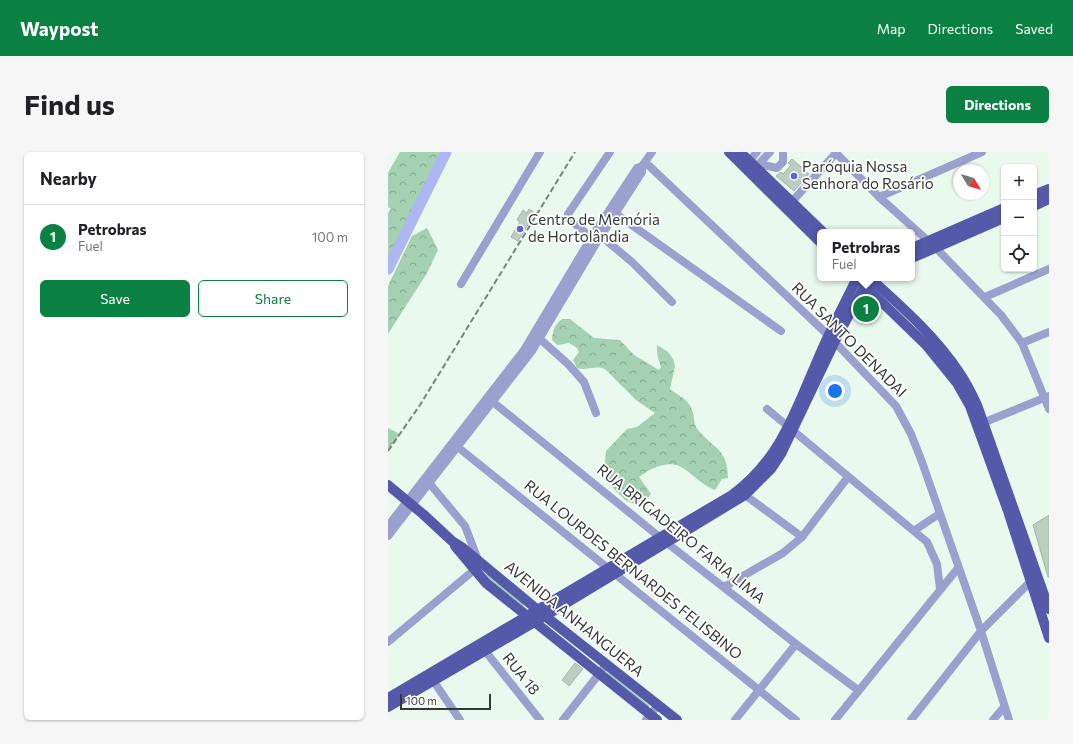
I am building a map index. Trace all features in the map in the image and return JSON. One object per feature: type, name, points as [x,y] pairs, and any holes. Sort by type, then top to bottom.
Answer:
[{"type":"main road","points":[[730,152],[752,167]]},
{"type":"main road","points":[[740,152],[752,167],[789,205],[817,238]]},
{"type":"main road","points":[[1037,194],[1049,189]]},
{"type":"main road","points":[[1037,205],[1049,200]]},
{"type":"main road","points":[[789,205],[819,229]]},
{"type":"main road","points":[[915,256],[931,244],[1001,209]]},
{"type":"main road","points":[[915,247],[931,244],[1001,219]]},
{"type":"main road","points":[[388,707],[431,678],[611,571],[745,495],[771,469],[791,429],[832,338],[864,281]]},
{"type":"main road","points":[[867,281],[911,316],[948,357],[968,387],[985,422],[1049,609]]},
{"type":"main road","points":[[867,281],[927,346],[957,383],[977,424],[1049,638]]},
{"type":"main road","points":[[664,540],[743,487],[769,460],[791,429]]},
{"type":"main road","name":"AVENIDA ANHANGUERA","points":[[388,485],[424,515],[452,541],[478,569],[532,618],[651,718]]},
{"type":"main road","name":"AVENIDA ANHANGUERA","points":[[452,541],[463,548],[478,569],[489,570],[606,665],[677,720]]},
{"type":"main road","points":[[478,569],[489,570]]},
{"type":"main road","points":[[388,698],[431,678]]},
{"type":"street","points":[[461,284],[540,152]]},
{"type":"street","points":[[610,152],[568,214],[570,220],[633,263],[672,302]]},
{"type":"street","points":[[491,400],[597,238],[613,212],[636,168],[644,164],[652,152]]},
{"type":"street","points":[[752,167],[757,152]]},
{"type":"street","points":[[752,167],[770,152]]},
{"type":"street","points":[[752,167],[777,168],[783,162],[783,152]]},
{"type":"street","points":[[789,205],[836,152],[879,197],[914,229]]},
{"type":"street","points":[[879,197],[982,152]]},
{"type":"street","name":"RUA SANTO DENADAI","points":[[644,164],[832,338],[896,406],[911,434],[922,462],[981,631],[1009,720]]},
{"type":"street","points":[[613,212],[781,331]]},
{"type":"street","points":[[915,230],[985,297],[1001,315],[1022,344],[1047,397],[1049,409]]},
{"type":"street","points":[[388,526],[456,445],[540,339],[597,238]]},
{"type":"street","points":[[985,297],[1049,269]]},
{"type":"street","points":[[1022,344],[1049,332]]},
{"type":"street","points":[[540,339],[568,364],[584,382],[596,413]]},
{"type":"street","points":[[985,422],[1047,397]]},
{"type":"street","name":"RUA BRIGADEIRO FARIA LIMA","points":[[491,400],[664,540],[796,644],[858,690]]},
{"type":"street","points":[[767,409],[848,477],[915,530],[927,542],[934,554],[940,589]]},
{"type":"street","points":[[388,536],[430,484],[456,445]]},
{"type":"street","name":"RUA LOURDES BERNARDES FELISBINO","points":[[456,445],[796,720]]},
{"type":"street","points":[[724,587],[783,553],[802,537],[848,477]]},
{"type":"street","points":[[388,642],[478,569],[465,526],[430,484]]},
{"type":"street","points":[[745,495],[802,537]]},
{"type":"street","points":[[915,530],[939,514]]},
{"type":"street","points":[[463,548],[469,538]]},
{"type":"street","points":[[835,720],[958,568]]},
{"type":"street","points":[[911,720],[981,631],[1031,581]]},
{"type":"street","points":[[735,720],[796,644]]},
{"type":"street","name":"RUA 18","points":[[483,648],[540,720]]},
{"type":"street","points":[[563,720],[606,665]]},
{"type":"street","points":[[431,678],[460,720]]},
{"type":"street","points":[[651,718],[658,705]]},
{"type":"street","points":[[993,720],[1004,707]]},
{"type":"green space","points":[[400,152],[442,152],[388,264],[388,213],[391,209],[388,207],[388,173]]},
{"type":"green space","points":[[427,228],[438,250],[427,273],[388,334],[388,286],[412,236]]},
{"type":"green space","points":[[562,319],[570,319],[594,338],[620,340],[634,355],[659,370],[661,367],[657,354],[657,345],[668,352],[673,359],[675,366],[670,389],[691,406],[696,428],[723,455],[726,461],[728,478],[722,479],[715,490],[704,485],[688,471],[679,466],[674,464],[663,465],[647,471],[639,477],[651,494],[644,503],[634,504],[625,500],[610,485],[605,462],[606,451],[627,429],[637,427],[655,413],[636,400],[605,369],[577,368],[573,360],[579,352],[577,348],[569,343],[557,345],[552,340],[554,328]]},
{"type":"green space","points":[[388,428],[400,434],[388,450]]},
{"type":"green space","points":[[490,574],[526,603],[523,606],[484,575]]},
{"type":"green space","points":[[607,671],[649,705],[649,708],[606,674]]},
{"type":"building","name":"Paróquia Nossa Senhora do Rosário","points":[[792,159],[809,174],[794,191],[776,176],[781,172],[783,174],[791,165],[788,163]]},
{"type":"building","name":"Centro de Memória de Hortolândia","points":[[529,209],[535,213],[518,241],[511,237],[520,222],[517,220],[523,210],[527,213]]},
{"type":"building","points":[[869,299],[875,305],[860,322],[855,318]]},
{"type":"building","points":[[1049,515],[1049,577],[1048,577],[1033,525]]},
{"type":"building","points":[[575,663],[583,669],[569,686],[562,680]]},
{"type":"waterway","points":[[388,269],[446,152]]},
{"type":"railway","points":[[388,451],[420,405],[575,152]]},
{"type":"place","name":"Paróquia Nossa Senhora do Rosário","points":[[794,176]]},
{"type":"place","name":"Centro de Memória de Hortolândia","points":[[520,229]]},
{"type":"place","name":"Petrobras","points":[[866,309]]}]
